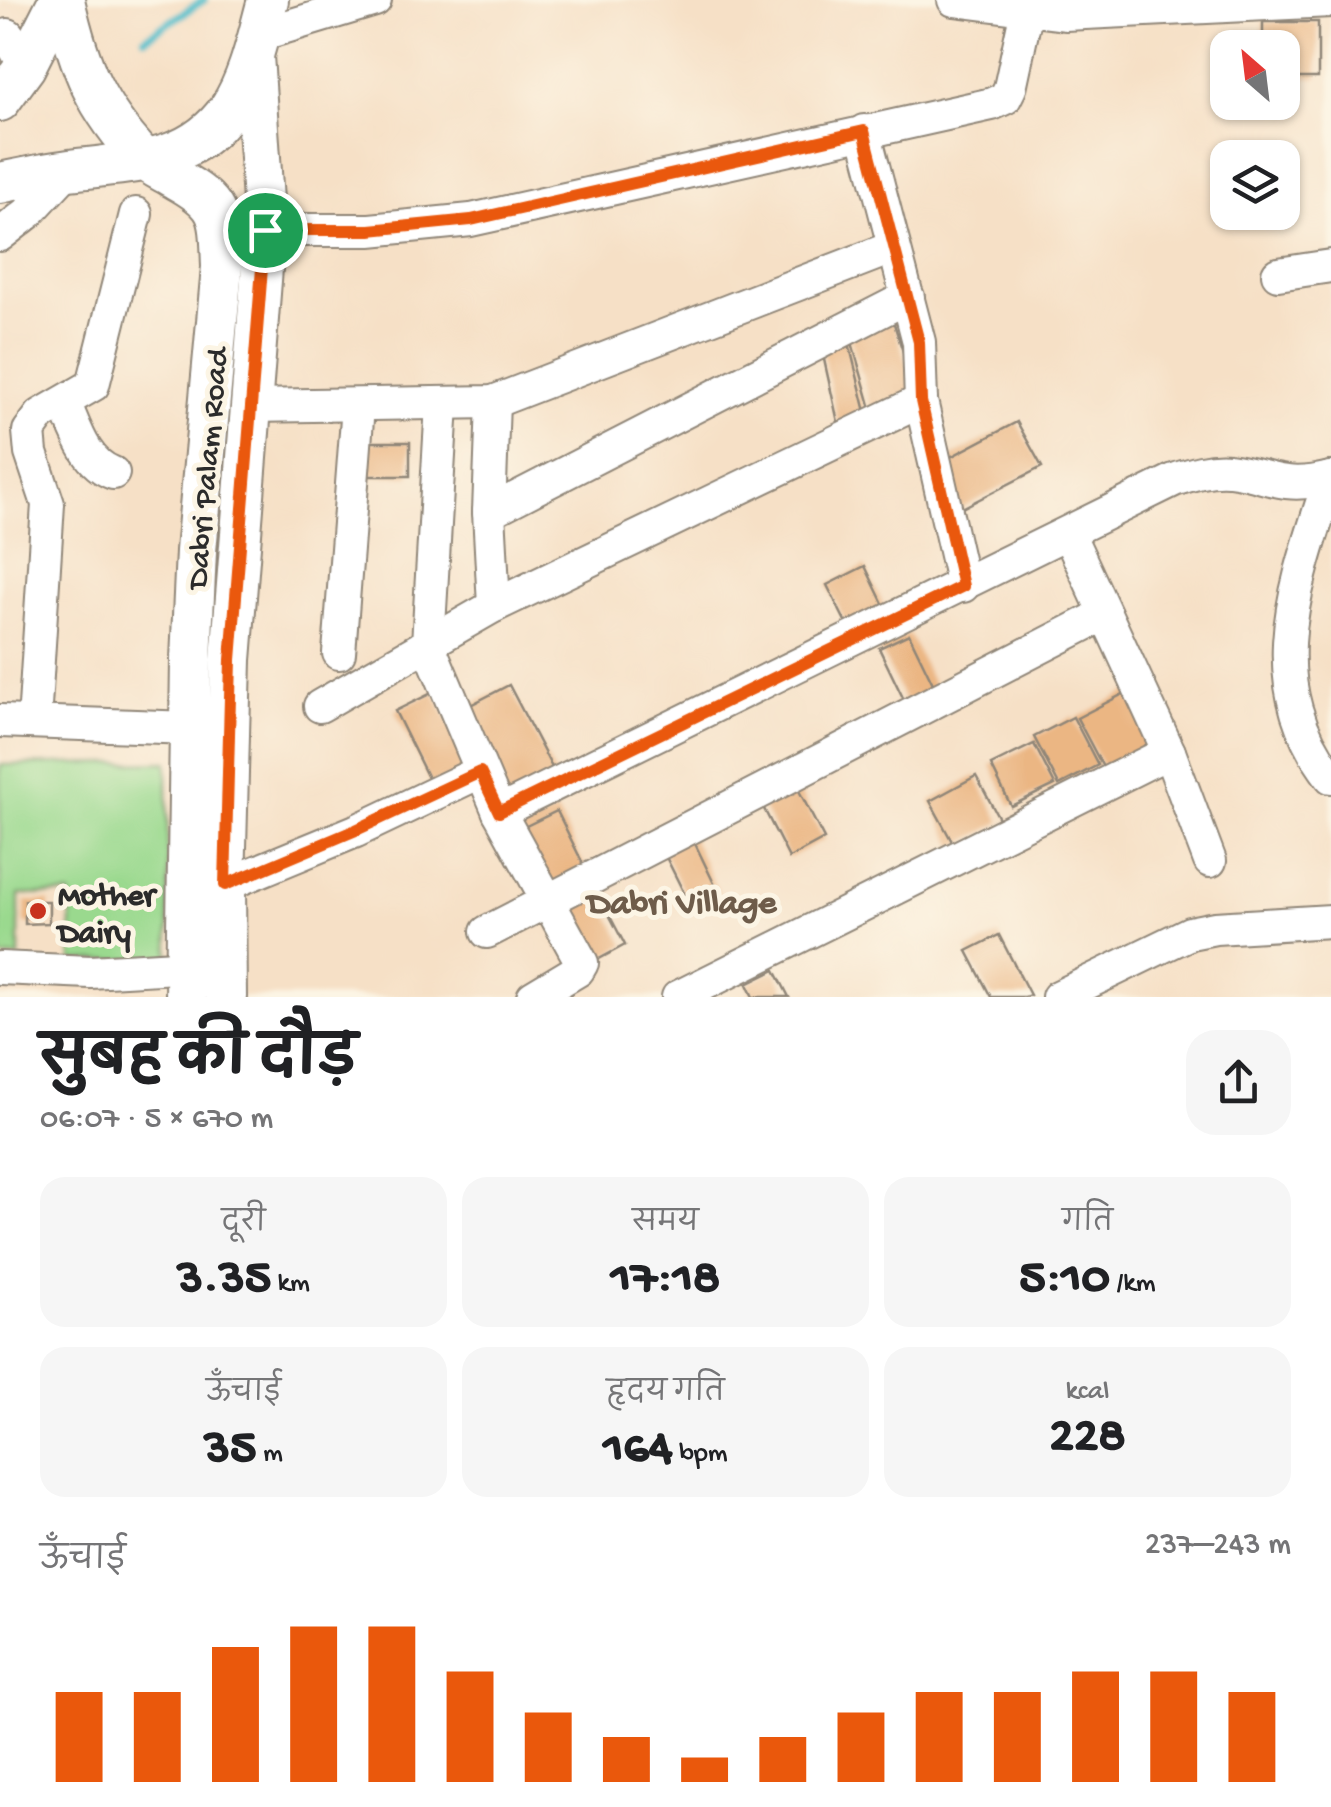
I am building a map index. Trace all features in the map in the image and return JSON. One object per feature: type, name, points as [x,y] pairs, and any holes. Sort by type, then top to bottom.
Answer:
[{"type":"main road","points":[[0,100],[8,41],[61,0]]},
{"type":"main road","name":"Dabri Palam Road","points":[[61,0],[77,58],[110,120],[147,162],[210,200],[220,226],[222,267],[196,552],[190,728],[206,981]]},
{"type":"main road","points":[[0,183],[68,170],[147,162],[193,144],[228,110],[272,22]]},
{"type":"main road","name":"Dabri Palam Road","points":[[206,981],[225,885],[231,660],[265,230],[272,22]]},
{"type":"street","points":[[272,22],[375,0]]},
{"type":"street","points":[[954,0],[1027,9],[1331,1]]},
{"type":"street","points":[[265,230],[370,230],[471,220],[992,104],[1004,98],[1010,88],[1027,9]]},
{"type":"street","points":[[864,131],[919,342],[921,401],[963,586]]},
{"type":"street","points":[[0,235],[28,213],[68,170]]},
{"type":"street","points":[[34,722],[48,504],[31,454],[29,432],[40,415],[93,385],[136,214]]},
{"type":"street","points":[[252,406],[493,402],[894,247]]},
{"type":"street","points":[[1278,274],[1331,266]]},
{"type":"street","points":[[489,512],[908,297]]},
{"type":"street","points":[[320,706],[494,606],[921,401]]},
{"type":"street","points":[[493,402],[489,512],[494,606]]},
{"type":"street","points":[[64,404],[99,468],[113,473]]},
{"type":"street","points":[[442,404],[428,644],[499,812],[582,966],[532,997]]},
{"type":"street","points":[[339,652],[358,406]]},
{"type":"street","points":[[499,812],[1174,480],[1197,472],[1226,470],[1286,485],[1330,478],[1294,591],[1288,658],[1291,701],[1318,760],[1331,777]]},
{"type":"street","points":[[1068,533],[1169,752],[1210,861]]},
{"type":"street","points":[[487,932],[1105,614]]},
{"type":"street","points":[[0,721],[190,728]]},
{"type":"street","points":[[678,997],[1169,752]]},
{"type":"street","points":[[225,885],[480,772]]},
{"type":"street","points":[[1058,997],[1190,934],[1215,928],[1331,920]]},
{"type":"street","points":[[0,968],[206,981]]},
{"type":"green space","points":[[167,762],[169,959],[72,961],[70,894],[19,895],[19,957],[0,957],[0,765]]},
{"type":"building","points":[[1263,22],[1318,22],[1318,78],[1300,78],[1300,30],[1263,30]]},
{"type":"building","points":[[890,311],[918,399],[872,412],[849,332]]},
{"type":"building","points":[[846,331],[867,416],[838,422],[821,346]]},
{"type":"building","points":[[1017,422],[1042,467],[958,510],[945,460]]},
{"type":"building","points":[[358,442],[410,442],[410,476],[358,476]]},
{"type":"building","points":[[865,566],[888,614],[851,633],[827,585]]},
{"type":"building","points":[[909,634],[936,690],[906,704],[879,648]]},
{"type":"building","points":[[509,685],[559,781],[509,807],[459,711]]},
{"type":"building","points":[[1133,689],[1160,740],[1104,769],[1077,718]]},
{"type":"building","points":[[434,692],[471,767],[432,786],[395,711]]},
{"type":"building","points":[[1073,717],[1098,765],[1059,785],[1034,737]]},
{"type":"building","points":[[1034,744],[1055,785],[1011,806],[991,765]]},
{"type":"building","points":[[976,776],[1001,822],[955,847],[930,801]]},
{"type":"building","points":[[793,779],[824,839],[789,858],[758,797]]},
{"type":"building","points":[[557,811],[586,870],[545,890],[516,831]]},
{"type":"building","points":[[689,831],[720,896],[692,909],[660,845]]},
{"type":"building","points":[[593,884],[625,945],[586,966],[554,905]]},
{"type":"building","points":[[25,901],[49,901],[49,923],[25,924]]},
{"type":"building","points":[[999,935],[1030,995],[991,997],[967,951]]},
{"type":"building","points":[[775,970],[789,997],[753,997],[747,984]]},
{"type":"waterway","points":[[145,38],[204,0]]},
{"type":"place","name":"Mother Dairy","points":[[38,911]]},
{"type":"district","name":"Dabri Village","points":[[682,900]]},
{"type":"route","points":[[864,131],[919,342],[921,401],[963,586],[499,812],[480,772],[225,885],[231,660],[265,230],[370,230],[471,220],[864,131]]}]
